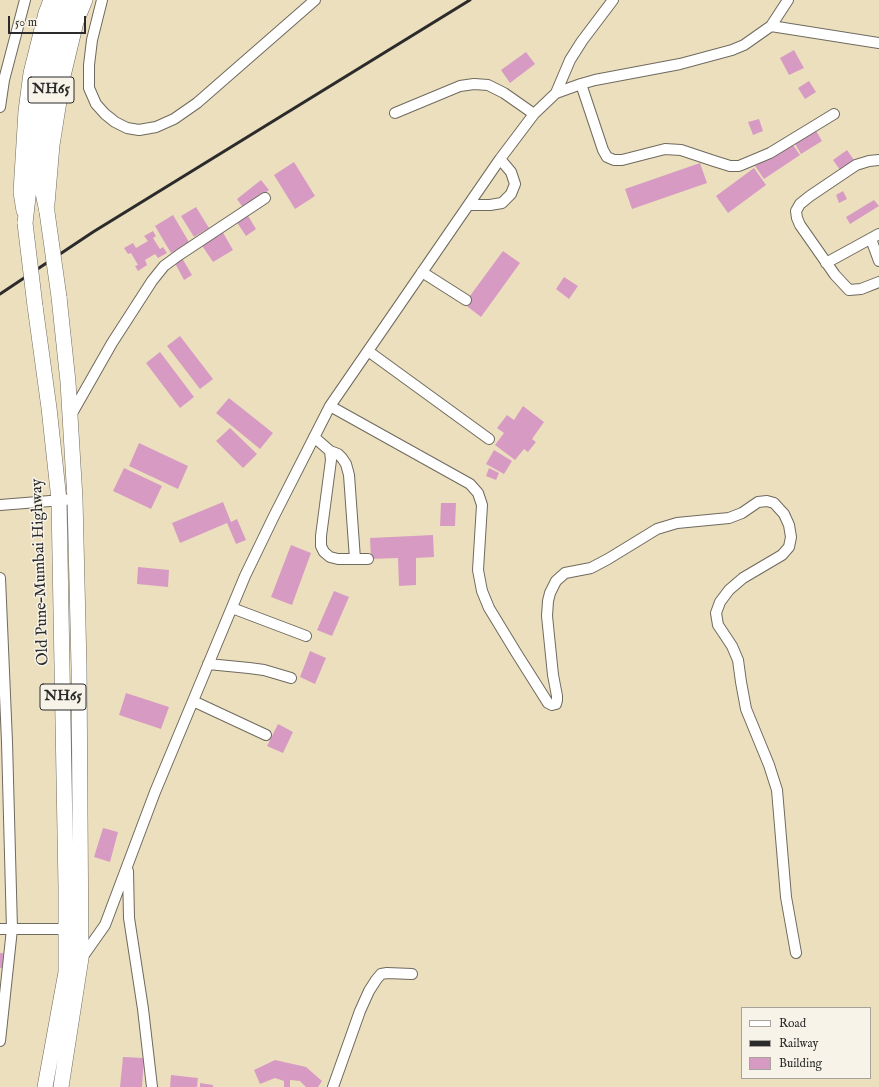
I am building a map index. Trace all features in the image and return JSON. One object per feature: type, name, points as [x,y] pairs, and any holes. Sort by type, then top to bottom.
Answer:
[{"type":"highway","name":"NH65","points":[[47,212],[35,183],[42,77],[62,0]]},
{"type":"highway","name":"NH65","points":[[24,223],[35,183],[50,91],[67,22],[75,0]]},
{"type":"highway","points":[[47,212],[60,297],[70,417]]},
{"type":"highway","name":"Old Pune–Mumbai Highway","points":[[24,223],[49,408],[59,500],[66,887],[66,972],[45,1087]]},
{"type":"highway","name":"NH65","points":[[62,1084],[81,958],[79,667],[75,499],[70,417]]},
{"type":"main road","points":[[24,223],[20,192],[25,111],[30,73],[45,13],[50,0]]},
{"type":"main road","points":[[47,212],[53,145],[64,76],[77,22],[86,0]]},
{"type":"street","points":[[0,107],[4,80],[25,0]]},
{"type":"street","points":[[102,0],[92,40],[89,66],[89,88],[96,104],[105,114],[115,122],[127,128],[139,130],[156,127],[174,119],[197,103],[315,0]]},
{"type":"street","points":[[556,94],[570,60],[613,0]]},
{"type":"street","points":[[66,972],[81,958],[105,925],[155,792],[245,576],[330,406],[500,159],[534,114],[556,94],[581,84],[680,64],[732,50],[744,45],[772,26],[788,0]]},
{"type":"street","points":[[772,26],[879,43]]},
{"type":"street","points":[[395,113],[460,86],[474,84],[488,85],[504,93],[534,114]]},
{"type":"street","points":[[581,84],[603,150],[607,157],[614,160],[622,160],[665,149],[671,149],[681,150],[730,166],[739,166],[770,153],[834,114]]},
{"type":"street","points":[[469,205],[490,205],[502,203],[511,194],[515,184],[511,172],[500,159]]},
{"type":"street","points":[[879,160],[868,161],[856,165],[810,196],[800,204],[796,211],[800,225],[826,263],[848,290],[861,289],[879,282]]},
{"type":"street","points":[[70,417],[112,343],[152,281],[164,266],[265,198]]},
{"type":"street","points":[[826,263],[875,236],[879,261]]},
{"type":"street","points":[[422,272],[466,300]]},
{"type":"street","points":[[368,351],[490,439]]},
{"type":"street","points":[[330,406],[470,484],[478,493],[482,504],[478,570],[482,591],[489,608],[517,654],[548,703],[552,705],[556,704],[558,696],[552,669],[547,616],[549,597],[556,581],[565,573],[591,568],[651,532],[677,523],[729,518],[742,513],[758,502],[767,501],[774,503],[784,514],[789,525],[791,537],[789,547],[782,555],[743,578],[729,590],[720,602],[716,614],[718,625],[732,646],[738,660],[746,709],[769,765],[777,790],[786,897],[796,953]]},
{"type":"street","points":[[314,437],[330,451],[338,454],[346,464],[349,475],[355,559]]},
{"type":"street","points":[[330,451],[331,460],[321,546],[324,552],[330,557],[355,559],[368,558]]},
{"type":"street","points":[[0,505],[75,499]]},
{"type":"street","points":[[0,578],[3,706],[12,929],[0,1041]]},
{"type":"street","points":[[232,608],[306,636]]},
{"type":"street","points":[[208,664],[264,670],[290,678]]},
{"type":"street","points":[[193,702],[266,735]]},
{"type":"street","points":[[128,864],[129,918],[143,1009],[152,1087]]},
{"type":"street","points":[[0,929],[66,929]]},
{"type":"street","points":[[333,1087],[358,1017],[369,991],[376,980],[381,974],[412,974]]},
{"type":"building","points":[[794,50],[804,68],[789,75],[780,58]]},
{"type":"building","points":[[526,52],[535,64],[510,83],[501,70]]},
{"type":"building","points":[[809,81],[816,92],[805,99],[798,88]]},
{"type":"building","points":[[759,119],[763,131],[753,135],[748,122]]},
{"type":"building","points":[[815,129],[822,141],[801,154],[794,142]]},
{"type":"building","points":[[791,142],[800,155],[764,179],[755,166]]},
{"type":"building","points":[[847,150],[854,160],[840,170],[833,160]]},
{"type":"building","points":[[294,162],[315,196],[295,209],[274,175]]},
{"type":"building","points":[[700,163],[707,183],[632,209],[625,189]]},
{"type":"building","points":[[754,168],[766,185],[728,213],[716,196]]},
{"type":"building","points":[[261,180],[269,190],[244,209],[237,199]]},
{"type":"building","points":[[843,191],[847,199],[839,203],[836,195]]},
{"type":"building","points":[[874,200],[879,206],[850,224],[846,217]]},
{"type":"building","points":[[196,207],[209,228],[194,237],[181,216]]},
{"type":"building","points":[[247,214],[256,229],[246,236],[236,221]]},
{"type":"building","points":[[173,215],[189,242],[171,253],[155,226]]},
{"type":"building","points":[[153,231],[156,236],[153,238],[160,249],[163,247],[167,253],[158,258],[155,254],[145,260],[147,265],[138,271],[135,266],[138,265],[131,253],[128,254],[124,248],[133,243],[136,248],[148,241],[144,236]]},
{"type":"building","points":[[222,231],[233,250],[213,262],[201,244]]},
{"type":"building","points":[[503,251],[520,263],[481,317],[464,304]]},
{"type":"building","points":[[182,258],[192,275],[184,280],[175,263]]},
{"type":"building","points":[[564,277],[578,286],[569,299],[556,289]]},
{"type":"building","points":[[180,336],[213,379],[200,389],[167,346]]},
{"type":"building","points":[[160,352],[194,397],[180,408],[146,363]]},
{"type":"building","points":[[229,398],[273,433],[260,449],[216,413]]},
{"type":"building","points":[[523,406],[544,422],[532,439],[536,442],[528,452],[524,449],[515,460],[495,445],[504,433],[497,428],[507,415],[514,420]]},
{"type":"building","points":[[230,428],[257,454],[243,468],[216,441]]},
{"type":"building","points":[[139,443],[188,466],[178,489],[129,466]]},
{"type":"building","points":[[494,450],[512,461],[504,474],[486,464]]},
{"type":"building","points":[[124,468],[162,486],[151,509],[113,491]]},
{"type":"building","points":[[489,468],[499,473],[496,480],[486,476]]},
{"type":"building","points":[[223,502],[231,522],[237,519],[246,540],[236,544],[227,523],[180,543],[172,523]]},
{"type":"building","points":[[441,503],[456,503],[455,526],[440,526]]},
{"type":"building","points":[[433,535],[434,557],[416,558],[416,585],[399,586],[398,558],[371,559],[370,538]]},
{"type":"building","points":[[291,545],[311,553],[292,605],[271,597]]},
{"type":"building","points":[[138,567],[169,570],[168,587],[137,584]]},
{"type":"building","points":[[334,591],[349,597],[332,636],[317,630]]},
{"type":"building","points":[[310,651],[326,658],[315,684],[300,677]]},
{"type":"building","points":[[126,693],[169,707],[161,729],[119,715]]},
{"type":"building","points":[[278,724],[293,732],[283,753],[267,746]]},
{"type":"building","points":[[103,828],[118,832],[110,862],[94,857]]},
{"type":"building","points":[[0,953],[3,953],[3,968],[0,968]]},
{"type":"building","points":[[123,1057],[144,1058],[142,1087],[120,1087]]},
{"type":"building","points":[[275,1060],[306,1067],[322,1081],[318,1087],[306,1087],[300,1081],[290,1080],[290,1087],[284,1087],[284,1081],[275,1078],[260,1084],[254,1070]]},
{"type":"building","points":[[171,1075],[198,1078],[197,1087],[170,1087]]},
{"type":"building","points":[[200,1083],[213,1085],[213,1087],[200,1087]]},
{"type":"railway","points":[[0,294],[93,232],[470,0]]}]
